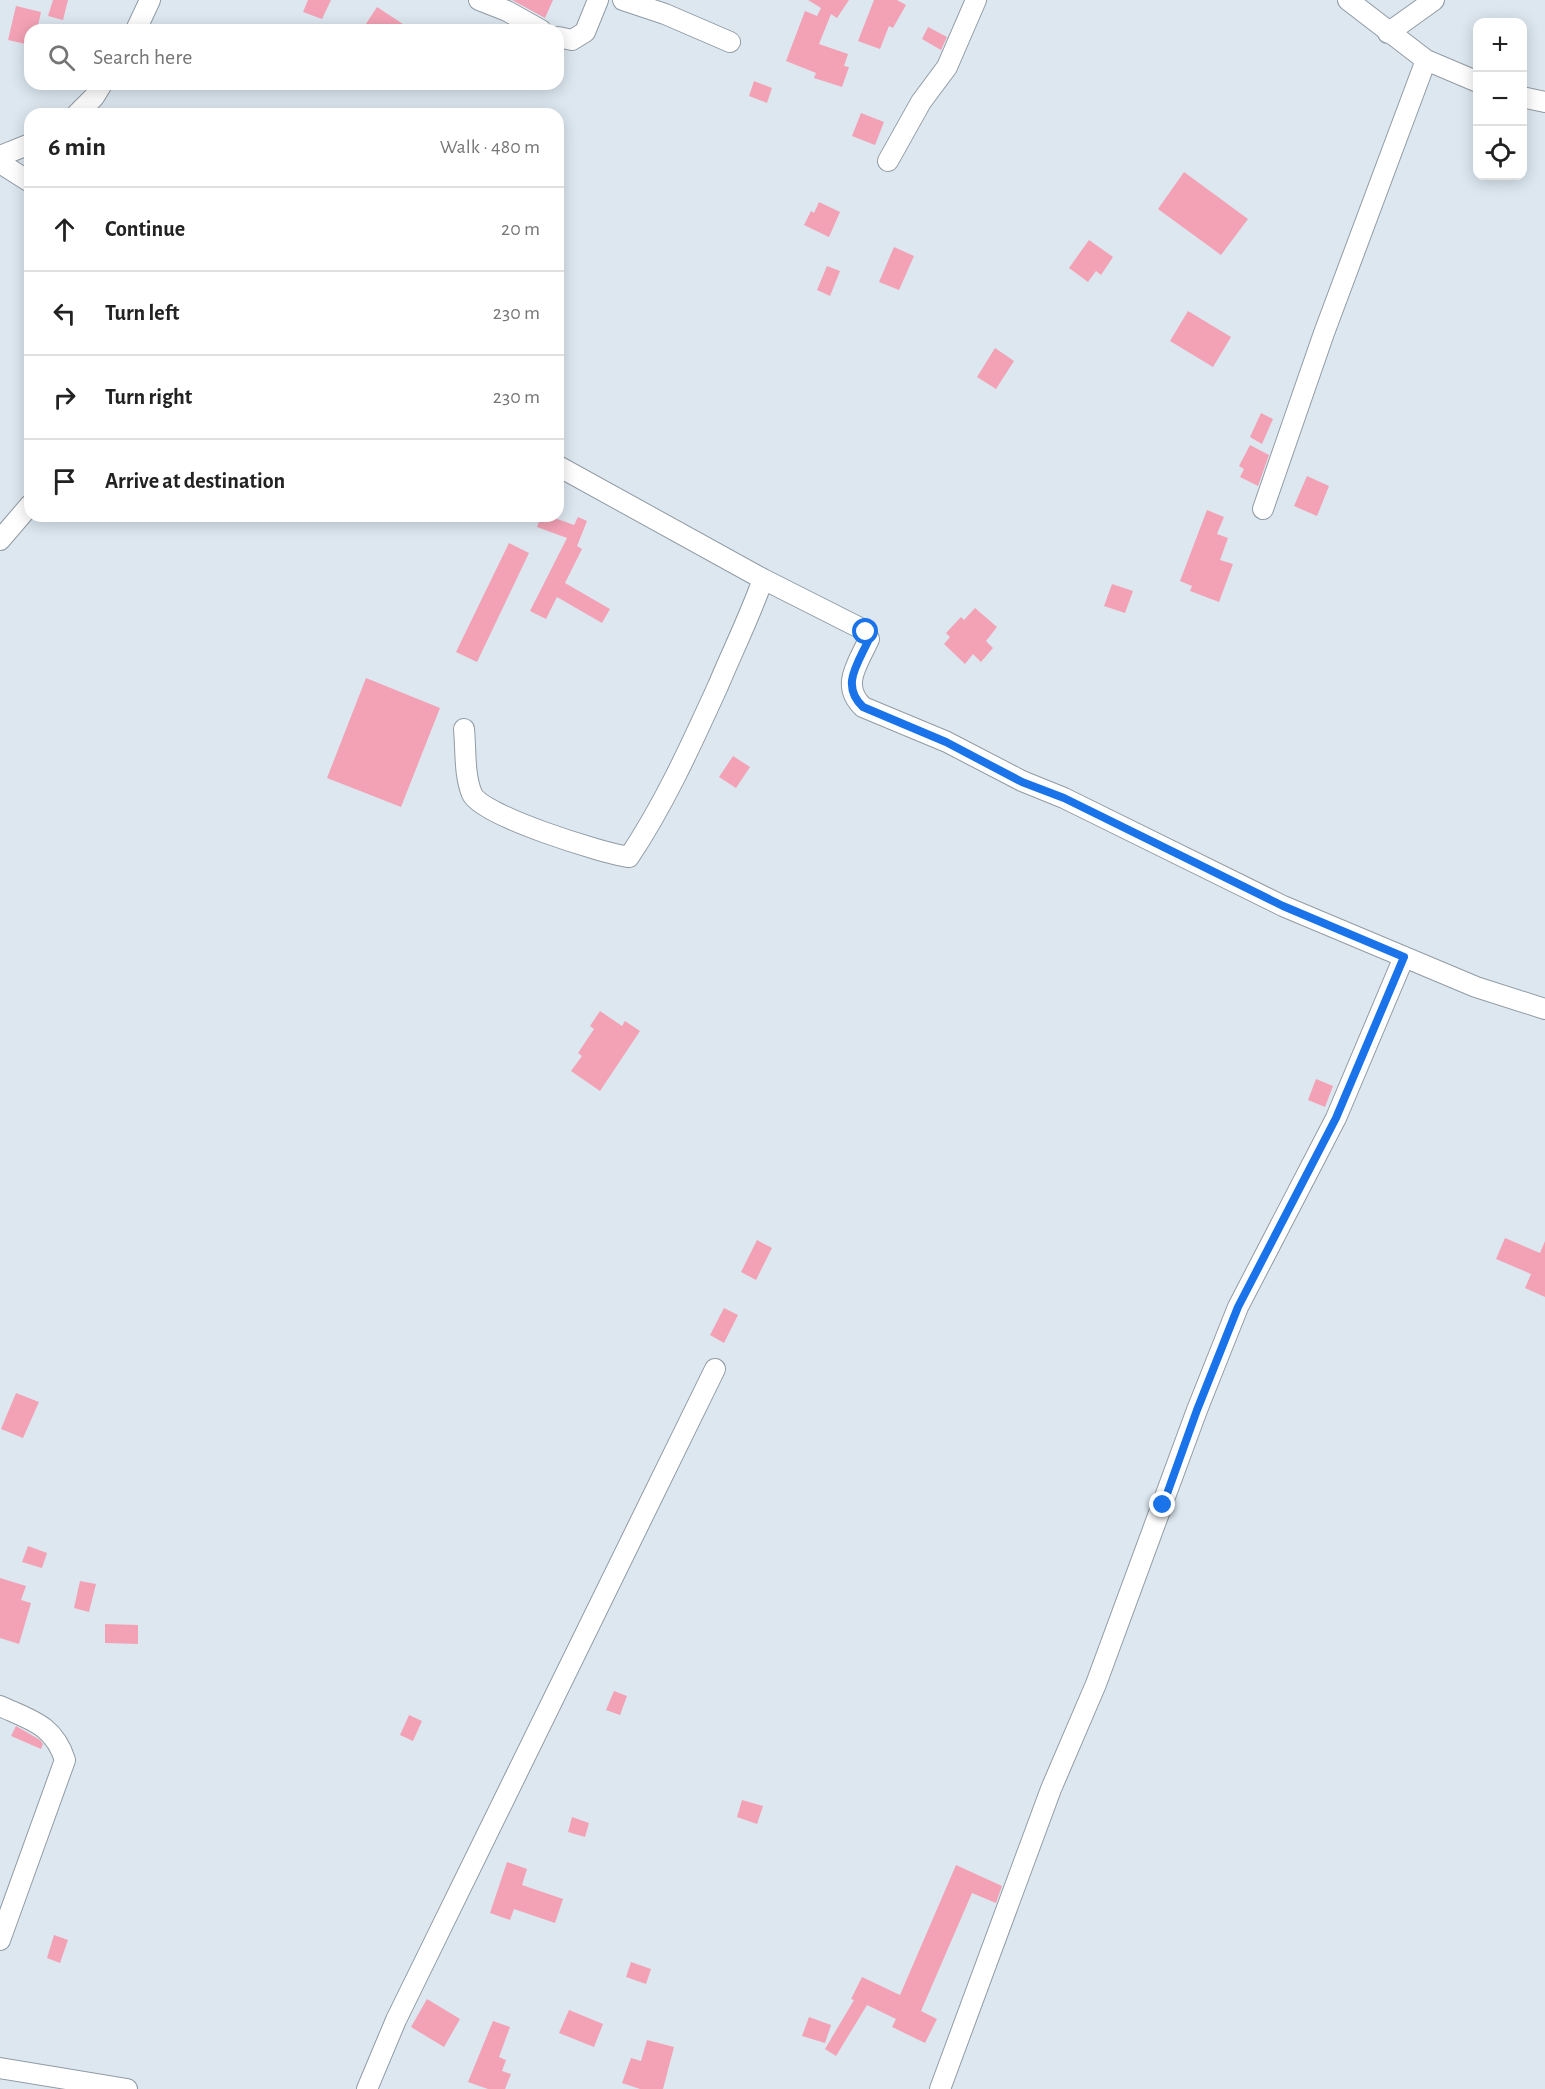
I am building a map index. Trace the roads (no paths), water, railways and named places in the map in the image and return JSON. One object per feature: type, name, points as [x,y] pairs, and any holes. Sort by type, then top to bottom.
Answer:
[{"type":"street","points":[[139,24],[150,0]]},
{"type":"street","points":[[479,0],[507,11],[530,24]]},
{"type":"street","points":[[564,38],[572,40],[585,32],[598,0]]},
{"type":"street","points":[[623,0],[665,14],[730,42]]},
{"type":"street","points":[[888,161],[921,102],[946,68],[976,0]]},
{"type":"street","points":[[1348,0],[1426,60],[1473,80]]},
{"type":"street","points":[[1388,33],[1434,0]]},
{"type":"street","points":[[1263,509],[1324,333],[1426,60]]},
{"type":"street","points":[[82,108],[98,90]]},
{"type":"street","points":[[1527,98],[1545,102]]},
{"type":"street","points":[[0,156],[24,146]]},
{"type":"street","points":[[0,164],[24,178]]},
{"type":"street","points":[[564,469],[763,579],[866,632],[869,639],[853,674],[850,688],[854,699],[863,707],[957,747],[1022,782],[1064,798],[1283,906],[1476,987],[1545,1009]]},
{"type":"street","points":[[0,540],[24,512]]},
{"type":"street","points":[[464,729],[467,768],[473,795],[489,810],[602,853],[629,857],[650,826],[688,752],[746,626],[763,579]]},
{"type":"street","points":[[940,2089],[1051,1789],[1096,1684],[1234,1318],[1336,1118],[1404,957]]},
{"type":"street","points":[[367,2089],[396,2020],[715,1369]]},
{"type":"street","points":[[0,1706],[42,1726],[60,1742],[65,1760],[0,1940]]},
{"type":"street","points":[[0,2068],[78,2086],[127,2089]]}]
